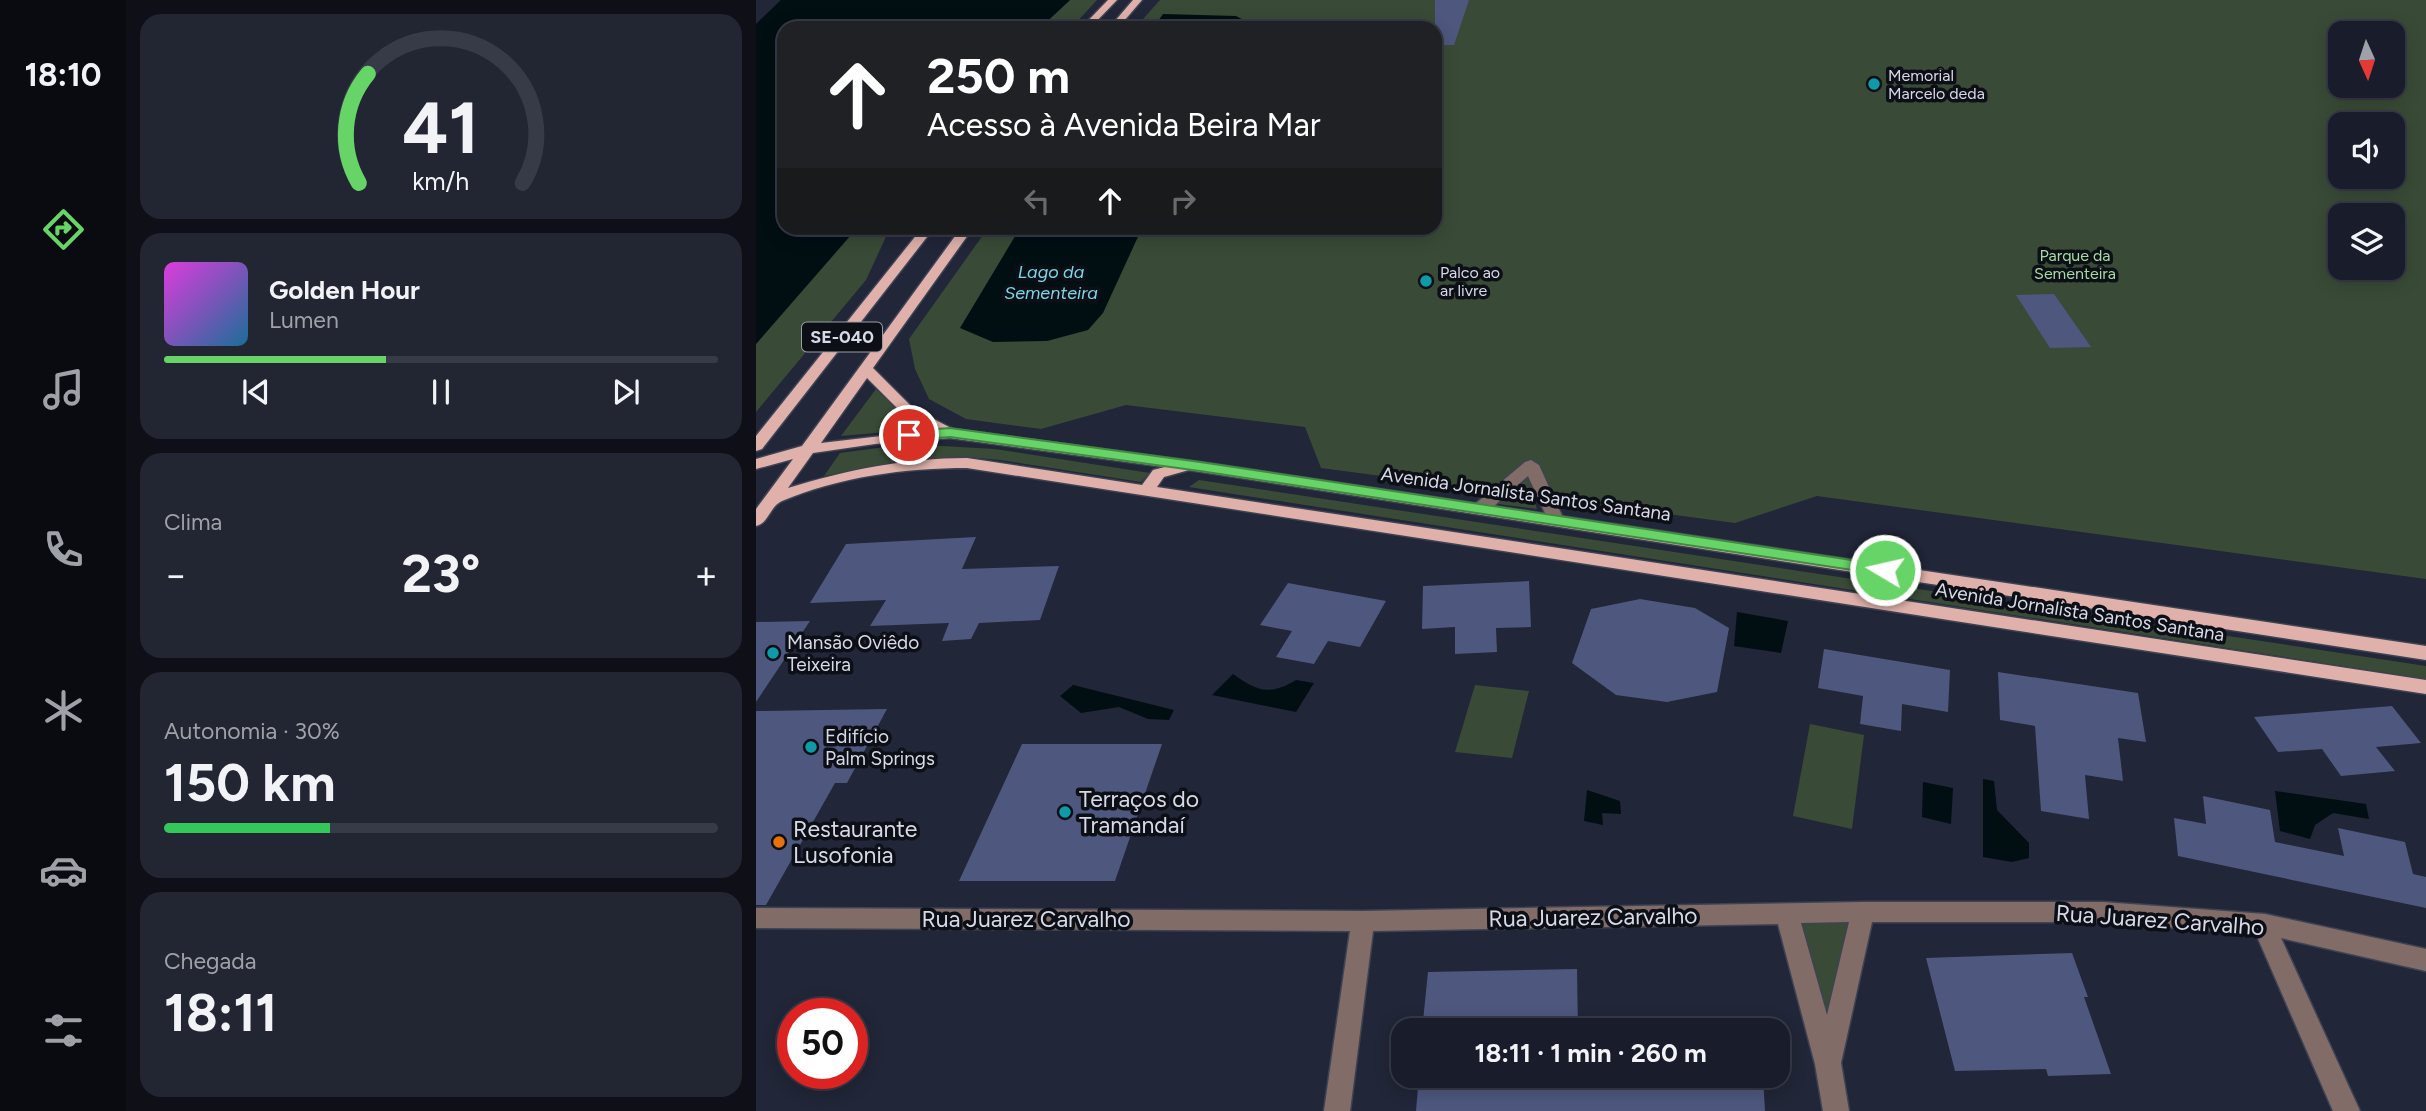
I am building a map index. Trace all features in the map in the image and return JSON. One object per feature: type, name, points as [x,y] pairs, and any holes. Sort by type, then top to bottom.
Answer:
[{"type":"main road","points":[[1092,21],[1113,0]]},
{"type":"main road","points":[[1119,21],[1138,0]]},
{"type":"main road","name":"SE-040","points":[[756,446],[922,235]]},
{"type":"main road","name":"SE-040","points":[[756,521],[962,235]]},
{"type":"main road","points":[[866,369],[909,412],[950,432]]},
{"type":"main road","points":[[756,464],[809,449],[950,432]]},
{"type":"main road","name":"Avenida Jornalista Santos Santana","points":[[950,432],[1556,520],[2426,653]]},
{"type":"main road","name":"Avenida Jornalista Santos Santana","points":[[774,498],[824,482],[883,468],[939,463],[991,466],[2426,687]]},
{"type":"main road","points":[[1146,490],[1162,472],[1200,467]]},
{"type":"street","points":[[1480,509],[1531,465],[1556,520]]},
{"type":"street","points":[[1828,1064],[1863,912]]},
{"type":"street","name":"Rua Juarez Carvalho","points":[[756,918],[1363,921],[1863,912],[2104,912],[2265,924],[2426,960]]},
{"type":"street","points":[[1787,915],[1828,1064],[1836,1111]]},
{"type":"street","points":[[1337,1111],[1363,921]]},
{"type":"street","points":[[2265,924],[2273,949],[2347,1111]]},
{"type":"green space","points":[[1070,0],[1097,0],[1078,21],[1048,21]]},
{"type":"green space","name":"Parque da Sementeira","points":[[1160,0],[2426,0],[2426,579],[1817,496],[1735,523],[1533,496],[1537,509],[1498,504],[1510,493],[1321,468],[1305,427],[1126,405],[1041,429],[966,419],[929,399],[915,369],[909,339],[983,235],[1442,235],[1442,21],[1141,21]]},
{"type":"green space","points":[[851,235],[887,235],[866,280],[756,412],[756,344]]},
{"type":"green space","points":[[876,389],[920,429],[841,436]]},
{"type":"green space","points":[[907,444],[995,449],[1150,473],[1141,482],[968,457],[891,463],[824,476],[840,453]]},
{"type":"green space","points":[[1199,480],[2426,666],[2426,679],[1189,487]]},
{"type":"green space","points":[[1475,685],[1529,691],[1512,758],[1455,752]]},
{"type":"green space","points":[[1810,724],[1864,735],[1852,829],[1793,816]]},
{"type":"green space","points":[[1863,912],[1828,1064],[1787,915]]},
{"type":"water","points":[[781,0],[1070,0],[1048,21],[777,21],[777,235],[851,235],[756,344],[756,24]]},
{"type":"water","points":[[1163,14],[1236,16],[1248,21],[1158,21]]},
{"type":"water","name":"Lago da Sementeira","points":[[1016,235],[1139,235],[1103,313],[1088,330],[1047,341],[993,342],[960,328]]},
{"type":"water","points":[[1737,612],[1788,621],[1781,653],[1734,646]]},
{"type":"water","points":[[1233,674],[1256,688],[1271,690],[1296,680],[1314,683],[1296,712],[1212,695]]},
{"type":"water","points":[[1073,685],[1174,710],[1169,720],[1148,719],[1119,707],[1081,713],[1060,696]]},
{"type":"water","points":[[1983,779],[1994,781],[1997,810],[2029,843],[2029,858],[2012,862],[1983,857]]},
{"type":"water","points":[[1923,782],[1953,788],[1951,824],[1922,817]]},
{"type":"water","points":[[1587,790],[1620,801],[1621,814],[1602,813],[1603,825],[1584,821]]},
{"type":"water","points":[[2275,791],[2366,804],[2369,819],[2333,813],[2315,825],[2310,839],[2280,831]]},
{"type":"building","points":[[1435,0],[1469,0],[1454,45],[1442,45],[1442,21],[1435,21]]},
{"type":"building","points":[[2054,294],[2091,347],[2050,348],[2016,295]]},
{"type":"building","points":[[976,537],[962,569],[1059,566],[1040,620],[979,623],[971,639],[942,641],[949,623],[870,626],[886,600],[810,603],[846,544]]},
{"type":"building","points":[[1529,581],[1531,627],[1496,628],[1497,652],[1455,654],[1455,627],[1422,629],[1423,586]]},
{"type":"building","points":[[1288,583],[1386,601],[1360,647],[1328,641],[1314,664],[1276,657],[1292,631],[1260,625]]},
{"type":"building","points":[[1640,599],[1695,608],[1729,628],[1717,692],[1667,702],[1616,695],[1572,663],[1591,609]]},
{"type":"building","name":"Mansão Oviêdo Teixeira","points":[[810,621],[756,702],[756,622]]},
{"type":"building","points":[[1824,649],[1950,670],[1948,712],[1902,704],[1901,731],[1860,724],[1863,696],[1818,688]]},
{"type":"building","points":[[1998,672],[2138,693],[2146,742],[2118,738],[2123,781],[2085,775],[2089,819],[2041,811],[2035,726],[2000,720]]},
{"type":"building","points":[[2392,706],[2421,743],[2376,747],[2395,771],[2341,776],[2322,749],[2278,752],[2254,717]]},
{"type":"building","name":"Edifício Palm Springs","points":[[887,709],[847,783],[835,783],[766,905],[756,905],[756,711]]},
{"type":"building","name":"Terraços do Tramandaí","points":[[1022,744],[1162,744],[1115,881],[959,881]]},
{"type":"building","points":[[2203,796],[2270,810],[2275,842],[2344,856],[2338,828],[2405,842],[2413,874],[2426,877],[2426,908],[2178,856],[2174,818],[2206,824]]},
{"type":"building","points":[[2072,953],[2111,1074],[2048,1076],[2046,1069],[1955,1071],[1926,958]]},
{"type":"building","points":[[1577,969],[1578,1018],[1423,1018],[1428,972]]},
{"type":"building","points":[[1418,1088],[1764,1088],[1765,1111],[1416,1111]]},
{"type":"place","name":"Memorial Marcelo deda","points":[[1874,84]]},
{"type":"place","name":"Palco ao ar livre","points":[[1426,281]]},
{"type":"place","name":"Mansão Oviêdo Teixeira","points":[[773,653]]},
{"type":"place","name":"Edifício Palm Springs","points":[[811,747]]},
{"type":"place","name":"Terraços do Tramandaí","points":[[1065,812]]},
{"type":"place","name":"Restaurante Lusofonia","points":[[779,842]]},
{"type":"route","points":[[909,435],[950,432],[1885,570]]}]
